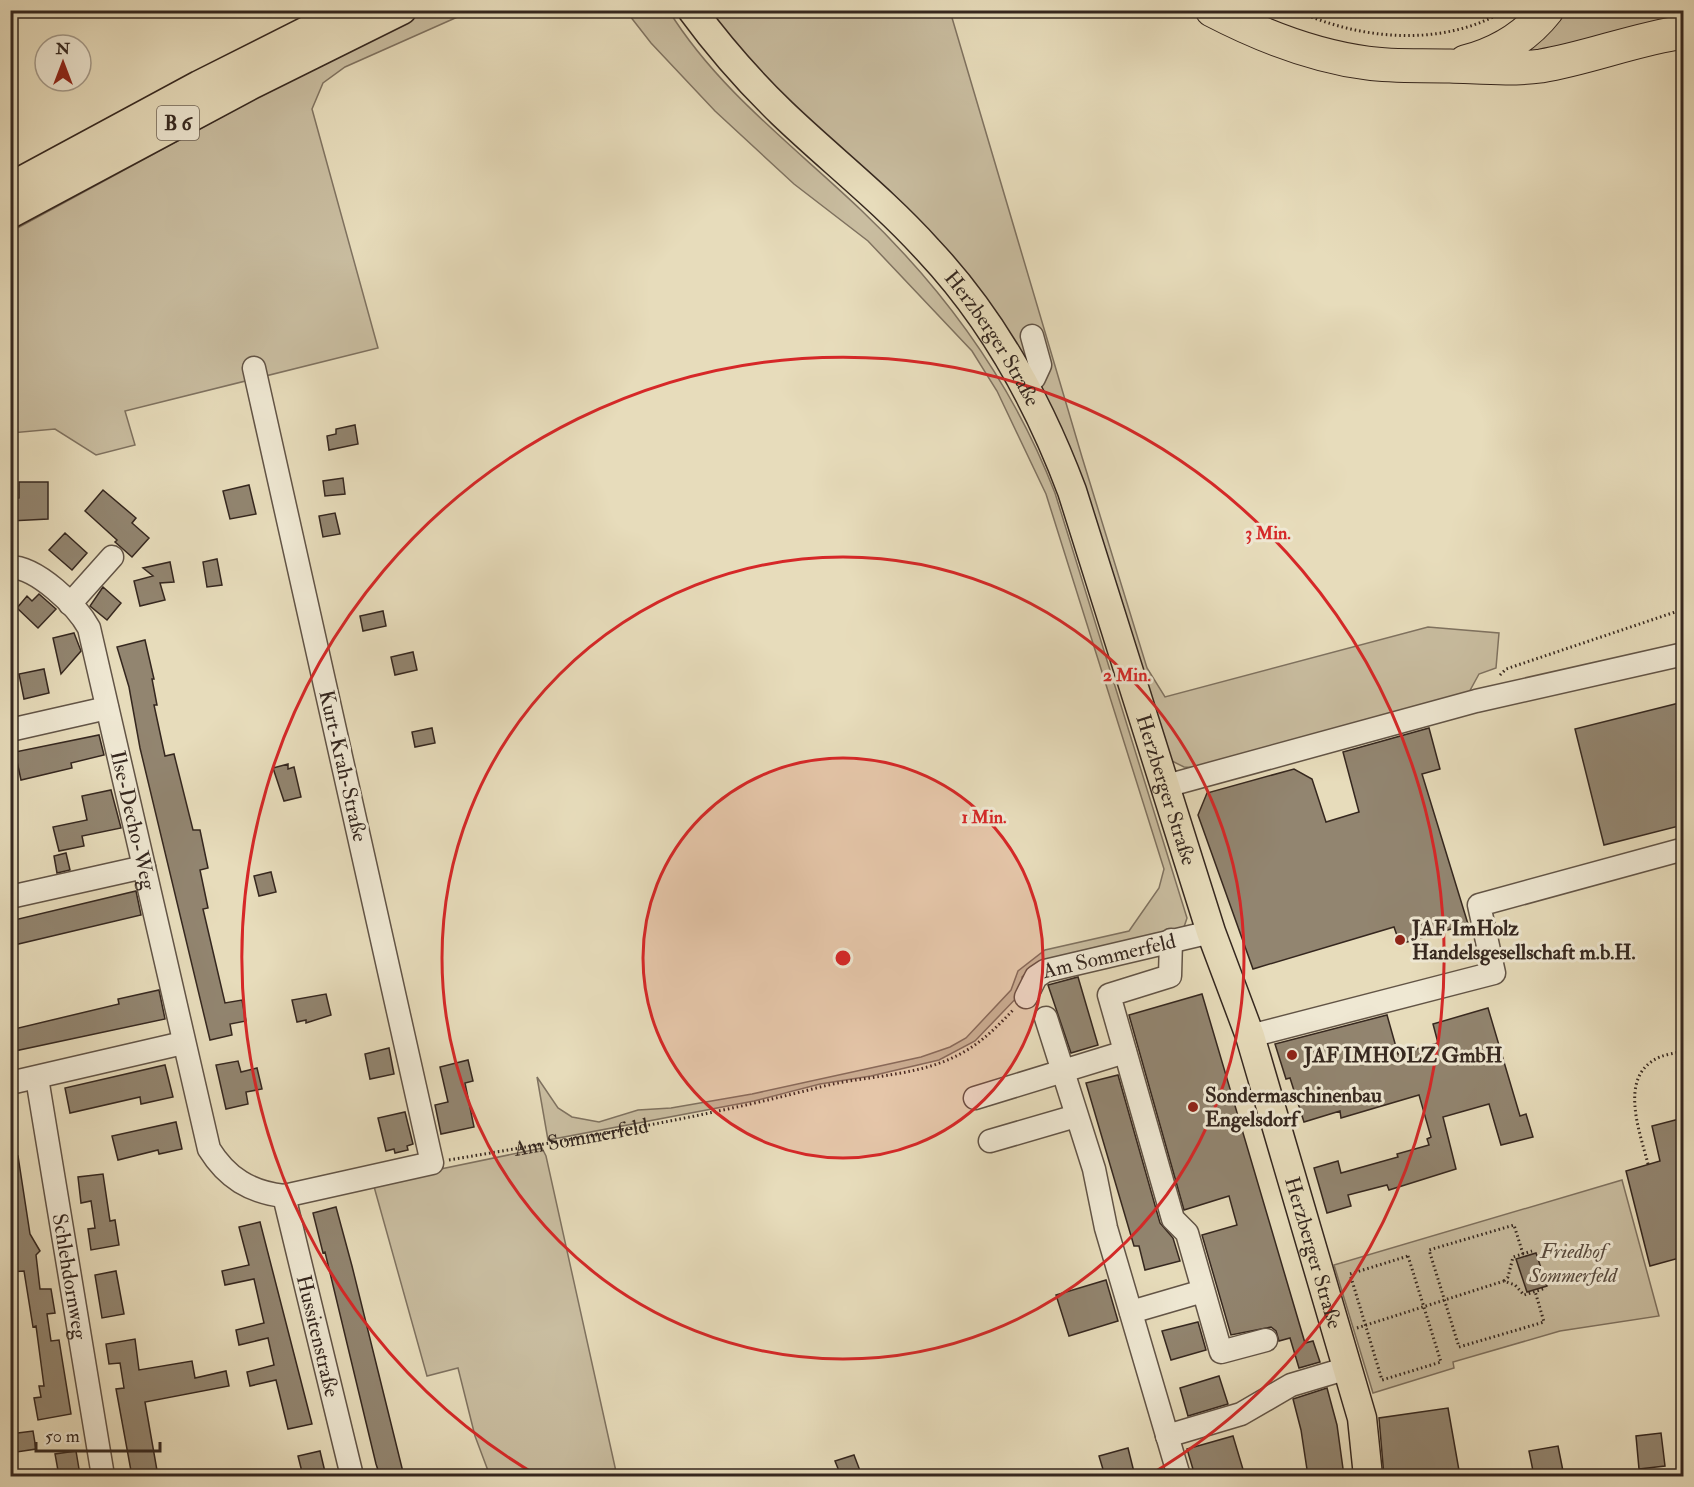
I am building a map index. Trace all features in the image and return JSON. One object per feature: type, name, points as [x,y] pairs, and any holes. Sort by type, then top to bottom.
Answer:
[{"type":"highway","points":[[1212,10],[1275,38],[1335,57],[1368,63],[1517,69],[1683,32]]},
{"type":"highway","points":[[1449,66],[1504,48],[1527,32],[1547,10]]},
{"type":"main road","name":"B 6","points":[[10,187],[199,85],[348,10]]},
{"type":"main road","name":"B 6","points":[[10,214],[253,84],[402,10]]},
{"type":"main road","name":"Herzberger Straße","points":[[692,10],[755,86],[929,251],[991,332],[1025,386],[1051,437],[1072,490],[1211,932],[1250,1036],[1362,1418],[1368,1476]]},
{"type":"street","points":[[1025,386],[1034,378],[1040,365],[1032,336]]},
{"type":"street","name":"Kurt-Krah-Straße","points":[[254,368],[432,1163]]},
{"type":"street","points":[[70,604],[112,557]]},
{"type":"street","name":"Ilse-Decho-Weg","points":[[10,567],[26,569],[34,574],[70,604],[89,628],[183,1043]]},
{"type":"street","points":[[1166,786],[1490,698],[1683,654]]},
{"type":"street","points":[[10,730],[107,708]]},
{"type":"street","points":[[1250,1036],[1494,972],[1479,905],[1683,849]]},
{"type":"street","points":[[10,897],[144,867]]},
{"type":"street","name":"Am Sommerfeld","points":[[1026,997],[1036,977],[1044,971],[1211,932]]},
{"type":"street","points":[[1171,940],[1170,976],[1109,995],[1173,1219],[1186,1233],[1221,1352],[1266,1340]]},
{"type":"street","points":[[1046,1018],[1094,1169],[1106,1228],[1179,1476]]},
{"type":"street","points":[[10,1083],[183,1043],[208,1149],[230,1176],[244,1186],[264,1193],[284,1196],[432,1163]]},
{"type":"street","points":[[975,1098],[1125,1052]]},
{"type":"street","name":"Schlehdornweg","points":[[37,1078],[103,1476]]},
{"type":"street","points":[[990,1141],[1076,1116]]},
{"type":"street","name":"Hussitenstraße","points":[[284,1196],[352,1476]]},
{"type":"street","points":[[1131,1312],[1203,1291]]},
{"type":"street","points":[[1167,1436],[1241,1414],[1291,1384],[1348,1368]]},
{"type":"path","points":[[1295,10],[1325,24],[1388,36],[1453,31],[1486,22],[1506,10]]},
{"type":"path","points":[[1490,698],[1492,683],[1506,669],[1683,609]]},
{"type":"path","name":"Am Sommerfeld","points":[[432,1163],[681,1119],[939,1063],[962,1053],[991,1033],[1026,997]]},
{"type":"path","points":[[1648,1164],[1633,1095],[1641,1073],[1658,1058],[1683,1051]]},
{"type":"path","points":[[1522,1254],[1514,1225],[1429,1250],[1459,1347],[1544,1322],[1534,1291]]},
{"type":"path","points":[[1338,1334],[1503,1281],[1508,1277],[1513,1257],[1532,1251]]},
{"type":"path","points":[[1408,1256],[1424,1306],[1440,1362],[1382,1380],[1350,1274],[1408,1256]]},
{"type":"path","points":[[1503,1281],[1515,1285],[1524,1295],[1546,1288]]},
{"type":"green space","points":[[427,11],[471,11],[345,67],[323,83],[312,109],[378,348],[125,411],[135,445],[96,455],[55,429],[11,433],[10,232],[354,45]]},
{"type":"green space","points":[[626,11],[669,11],[710,67],[734,92],[861,210],[921,273],[949,306],[998,377],[1019,414],[1055,493],[1187,918],[1184,927],[1035,965],[1022,977],[1024,990],[975,1041],[939,1060],[871,1076],[820,1084],[754,1101],[548,1140],[537,1077],[558,1108],[572,1117],[599,1122],[638,1110],[671,1108],[752,1094],[921,1057],[950,1047],[966,1038],[1011,990],[1018,971],[1045,950],[1129,931],[1159,888],[1164,869],[1046,494],[997,391],[972,351],[868,241],[794,184],[715,111],[651,43]]},
{"type":"green space","points":[[702,11],[950,11],[1147,668],[1165,697],[1428,627],[1499,633],[1496,668],[1479,674],[1468,694],[1197,768],[1184,767],[1172,761],[1033,372],[767,86]]},
{"type":"green space","points":[[1555,11],[1683,11],[1683,24],[1551,57],[1511,51]]},
{"type":"green space","points":[[542,1148],[546,1156],[617,1476],[490,1476],[475,1436],[458,1368],[427,1376],[373,1183]]},
{"type":"green space","name":"Friedhof Sommerfeld","points":[[1622,1180],[1659,1316],[1560,1331],[1453,1362],[1454,1368],[1373,1393],[1334,1265]]},
{"type":"building","points":[[355,425],[358,444],[329,450],[327,436],[336,434],[336,429]]},
{"type":"building","points":[[343,478],[345,494],[325,496],[323,481]]},
{"type":"building","points":[[19,482],[48,482],[48,519],[10,521],[10,500],[19,498]]},
{"type":"building","points":[[249,485],[256,514],[230,519],[223,491]]},
{"type":"building","points":[[103,490],[136,518],[132,523],[149,538],[132,557],[85,511]]},
{"type":"building","points":[[335,513],[340,534],[323,537],[319,516]]},
{"type":"building","points":[[65,533],[87,553],[72,570],[49,550]]},
{"type":"building","points":[[217,559],[222,585],[207,587],[203,562]]},
{"type":"building","points":[[170,562],[174,582],[160,583],[165,600],[140,606],[134,581],[153,576],[143,568]]},
{"type":"building","points":[[103,587],[121,603],[107,620],[90,606]]},
{"type":"building","points":[[39,594],[56,609],[38,628],[17,608],[27,596],[32,601]]},
{"type":"building","points":[[383,611],[386,626],[363,631],[360,616]]},
{"type":"building","points":[[74,633],[81,651],[61,674],[53,638]]},
{"type":"building","points":[[145,640],[154,679],[152,679],[157,705],[154,705],[165,756],[174,754],[193,830],[200,830],[208,868],[200,870],[208,908],[203,909],[225,1003],[242,1000],[246,1021],[230,1024],[232,1035],[210,1040],[140,748],[129,687],[117,647]]},
{"type":"building","points":[[413,652],[417,670],[395,675],[391,657]]},
{"type":"building","points":[[44,669],[49,693],[24,699],[19,674]]},
{"type":"building","points":[[1683,702],[1683,825],[1604,845],[1575,729]]},
{"type":"building","points":[[432,728],[435,743],[415,747],[412,732]]},
{"type":"building","points":[[1429,728],[1440,769],[1422,774],[1468,924],[1400,944],[1394,927],[1253,969],[1198,815],[1207,793],[1294,769],[1312,779],[1326,822],[1359,812],[1343,752]]},
{"type":"building","points":[[99,735],[104,755],[71,763],[72,768],[21,780],[15,752]]},
{"type":"building","points":[[288,764],[288,769],[294,767],[301,797],[284,801],[273,768]]},
{"type":"building","points":[[111,790],[121,828],[82,836],[84,846],[59,851],[53,827],[87,820],[82,796]]},
{"type":"building","points":[[66,853],[70,870],[57,873],[54,856]]},
{"type":"building","points":[[271,872],[276,892],[259,896],[254,876]]},
{"type":"building","points":[[136,891],[141,915],[10,946],[10,921]]},
{"type":"building","points":[[1078,977],[1098,1045],[1071,1053],[1048,985]]},
{"type":"building","points":[[159,990],[165,1019],[10,1052],[10,1030],[119,1004],[118,999]]},
{"type":"building","points":[[326,994],[331,1015],[306,1023],[306,1020],[297,1022],[292,1000]]},
{"type":"building","name":"Sondermaschinenbau Engelsdorf","points":[[1202,994],[1305,1343],[1313,1341],[1320,1362],[1299,1368],[1290,1338],[1279,1341],[1276,1331],[1271,1327],[1231,1335],[1202,1235],[1237,1225],[1229,1196],[1184,1210],[1129,1015]]},
{"type":"building","points":[[1488,1008],[1520,1116],[1526,1114],[1533,1137],[1501,1145],[1489,1104],[1443,1117],[1456,1169],[1389,1190],[1387,1185],[1348,1195],[1351,1206],[1327,1213],[1314,1168],[1338,1161],[1341,1173],[1398,1157],[1397,1154],[1429,1145],[1427,1139],[1431,1137],[1419,1095],[1341,1118],[1340,1111],[1304,1122],[1290,1078],[1286,1079],[1275,1044],[1387,1015],[1398,1054],[1438,1043],[1433,1024]]},
{"type":"building","points":[[389,1048],[394,1074],[370,1079],[365,1054]]},
{"type":"building","points":[[468,1060],[473,1081],[465,1083],[474,1127],[441,1134],[435,1105],[448,1102],[440,1067]]},
{"type":"building","points":[[238,1061],[241,1072],[257,1068],[262,1089],[246,1092],[248,1104],[226,1109],[216,1065]]},
{"type":"building","points":[[165,1065],[173,1097],[141,1104],[140,1097],[70,1113],[65,1088]]},
{"type":"building","points":[[1118,1075],[1160,1223],[1173,1238],[1180,1261],[1145,1270],[1139,1246],[1134,1246],[1086,1083]]},
{"type":"building","points":[[405,1112],[413,1144],[407,1146],[408,1150],[395,1153],[394,1149],[386,1151],[378,1118]]},
{"type":"building","points":[[1683,1118],[1683,1257],[1650,1266],[1626,1171],[1660,1161],[1652,1126]]},
{"type":"building","points":[[176,1122],[182,1149],[159,1154],[158,1150],[118,1160],[112,1136]]},
{"type":"building","points":[[10,1156],[18,1156],[30,1234],[40,1251],[36,1255],[40,1289],[51,1289],[55,1313],[47,1314],[51,1341],[59,1340],[71,1414],[38,1420],[34,1398],[41,1397],[39,1386],[44,1386],[36,1326],[33,1327],[24,1271],[10,1272]]},
{"type":"building","points":[[103,1174],[110,1221],[115,1220],[119,1245],[91,1250],[88,1229],[95,1228],[91,1201],[81,1203],[78,1177]]},
{"type":"building","points":[[336,1207],[404,1476],[380,1476],[376,1464],[325,1252],[323,1253],[313,1213]]},
{"type":"building","points":[[260,1222],[312,1424],[288,1429],[276,1380],[250,1386],[247,1372],[274,1365],[268,1338],[239,1345],[236,1330],[264,1323],[254,1279],[225,1285],[222,1271],[249,1265],[239,1227]]},
{"type":"building","points":[[1536,1253],[1547,1286],[1527,1292],[1516,1259]]},
{"type":"building","points":[[116,1271],[124,1314],[102,1318],[95,1275]]},
{"type":"building","points":[[1106,1280],[1118,1321],[1069,1336],[1056,1295]]},
{"type":"building","points":[[1198,1322],[1206,1350],[1171,1360],[1162,1331]]},
{"type":"building","points":[[135,1339],[139,1370],[192,1361],[195,1378],[226,1371],[229,1386],[145,1402],[158,1476],[139,1476],[139,1470],[131,1471],[116,1389],[124,1388],[120,1363],[109,1364],[106,1344]]},
{"type":"building","points":[[1219,1376],[1228,1404],[1188,1416],[1180,1388]]},
{"type":"building","points":[[1327,1388],[1337,1425],[1344,1476],[1308,1476],[1301,1430],[1293,1399]]},
{"type":"building","points":[[1448,1408],[1460,1476],[1384,1476],[1379,1418]]},
{"type":"building","points":[[33,1431],[36,1449],[10,1453],[10,1434]]},
{"type":"building","points":[[1661,1433],[1665,1466],[1639,1469],[1636,1436]]},
{"type":"building","points":[[1233,1436],[1245,1476],[1195,1476],[1187,1449]]},
{"type":"building","points":[[1558,1446],[1563,1471],[1534,1476],[1529,1451]]},
{"type":"building","points":[[1128,1448],[1135,1476],[1105,1476],[1099,1456]]},
{"type":"building","points":[[76,1451],[80,1475],[59,1476],[55,1454]]},
{"type":"building","points":[[320,1451],[326,1476],[303,1476],[298,1456]]},
{"type":"building","points":[[854,1455],[862,1476],[841,1476],[835,1461]]},
{"type":"place","name":"JAF ImHolz Handelsgesellschaft m.b.H.","points":[[1400,940]]},
{"type":"place","name":"JAF IMHOLZ GmbH","points":[[1292,1055]]},
{"type":"place","name":"Sondermaschinenbau Engelsdorf","points":[[1193,1107]]}]
